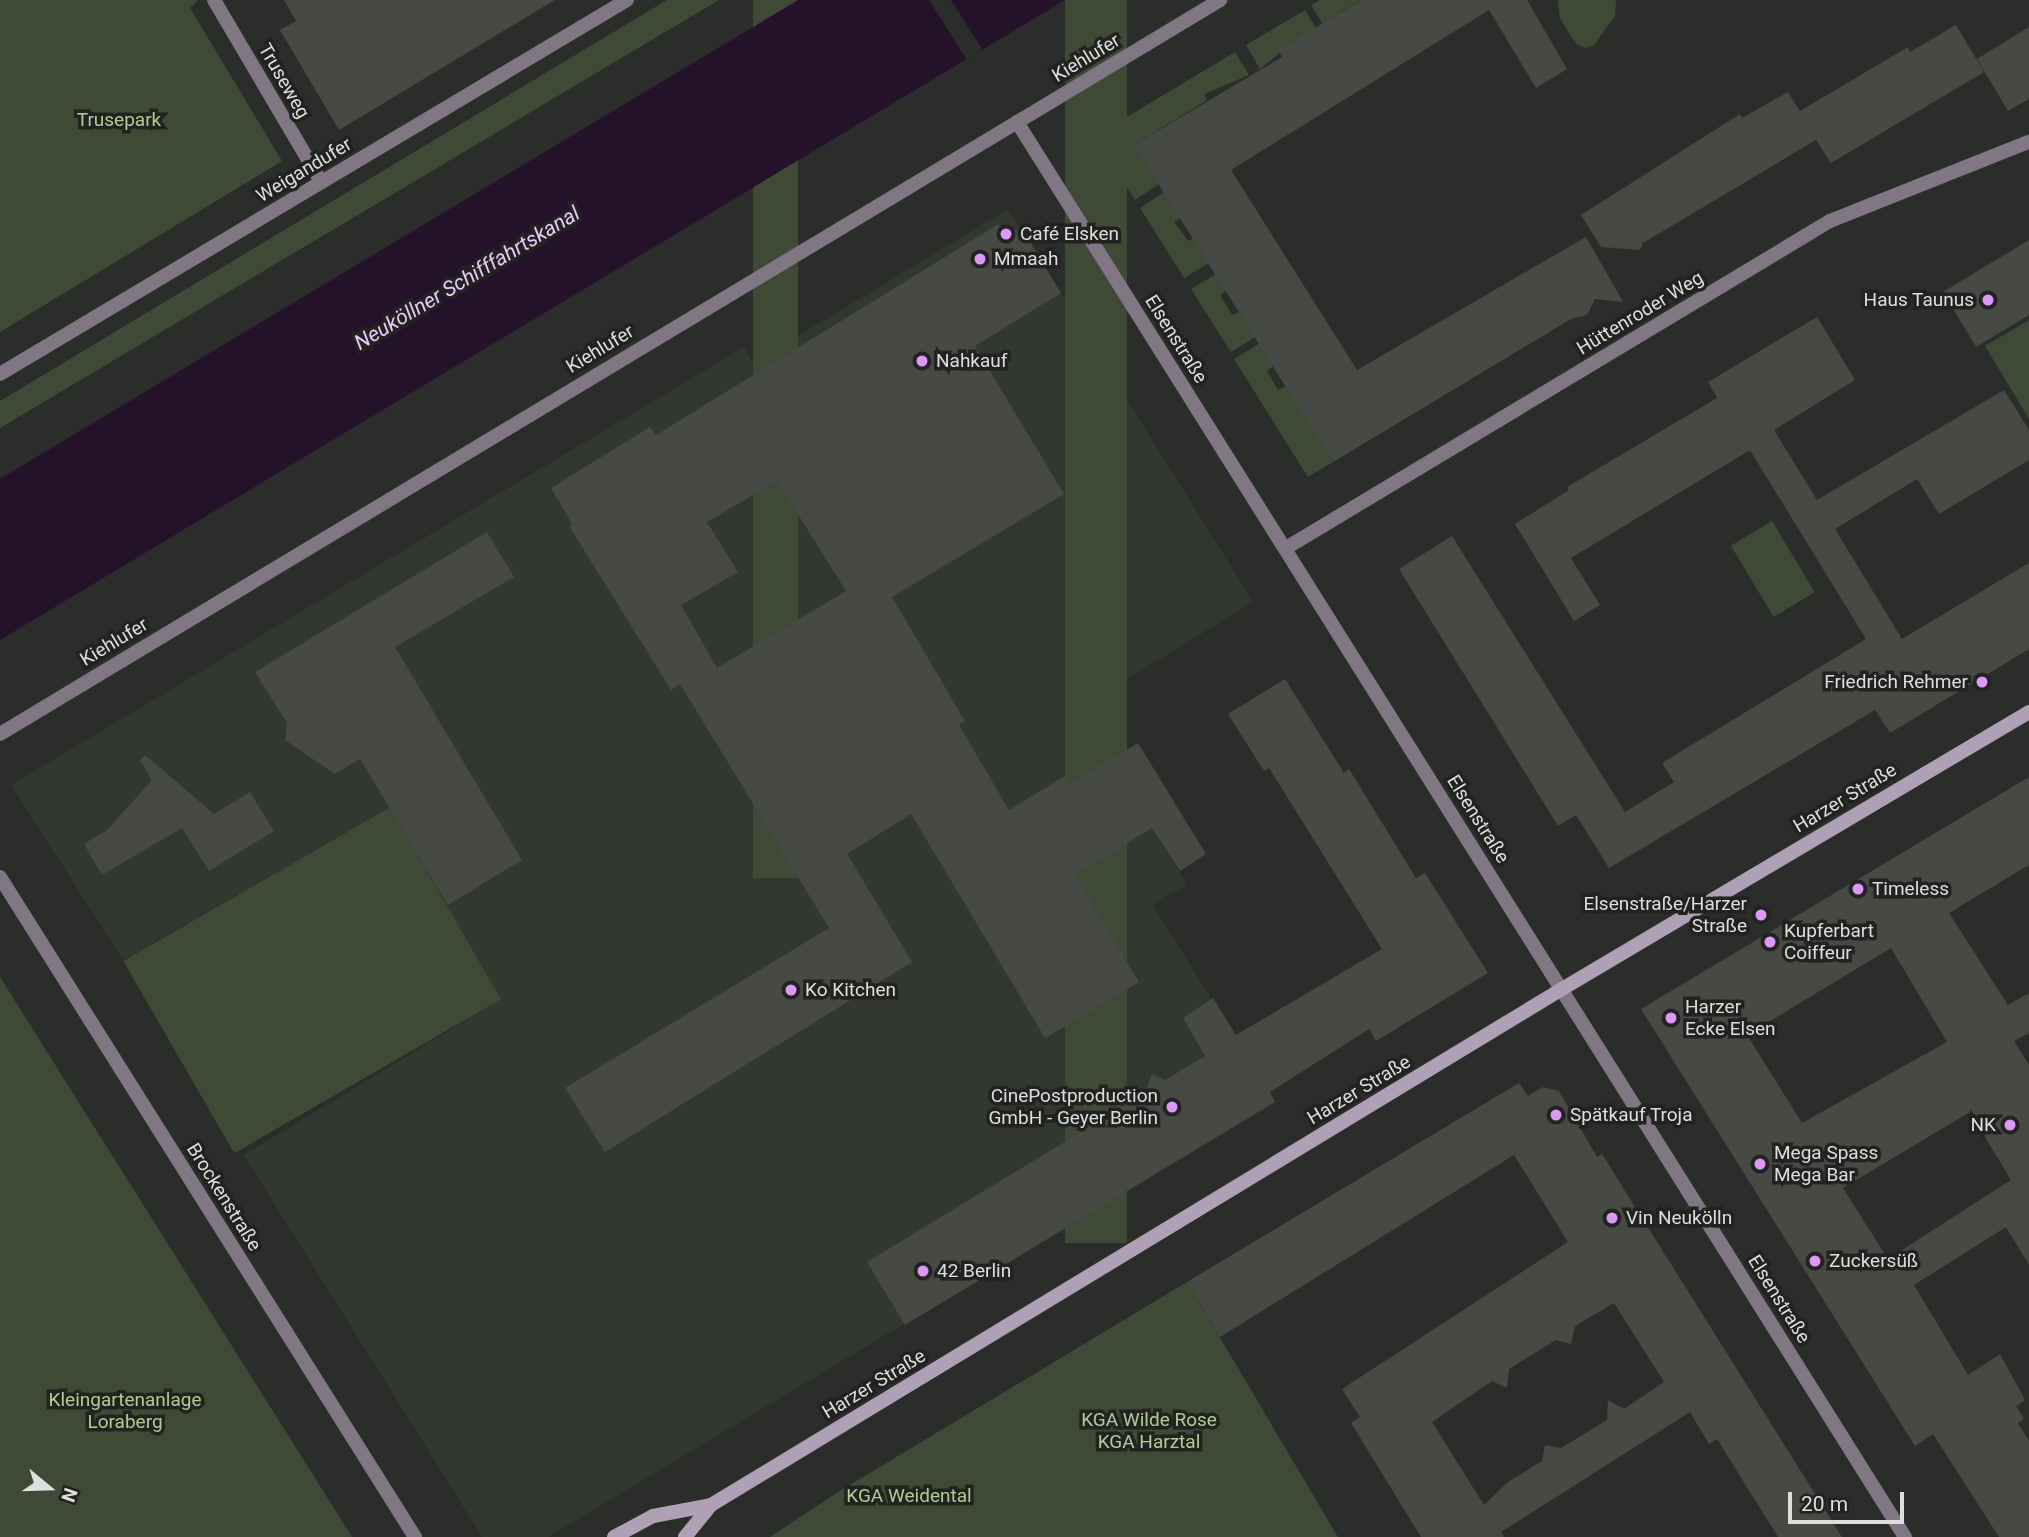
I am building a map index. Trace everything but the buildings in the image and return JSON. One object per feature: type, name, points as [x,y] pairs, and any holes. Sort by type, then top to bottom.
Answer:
[{"type":"street","name":"Truseweg","points":[[214,0],[321,182]]},
{"type":"street","name":"Weigandufer","points":[[0,374],[627,0]]},
{"type":"street","name":"Kiehlufer","points":[[0,734],[1220,0]]},
{"type":"street","name":"Elsenstraße","points":[[1017,122],[1905,1537]]},
{"type":"street","name":"Hüttenroder Weg","points":[[1286,548],[1829,221],[2029,142]]},
{"type":"street","name":"Harzer Straße","points":[[685,1537],[711,1506],[1562,989],[2029,712]]},
{"type":"street","name":"Brockenstraße","points":[[0,877],[415,1537]]},
{"type":"street","name":"Harzer Straße","points":[[614,1537],[653,1516],[711,1506]]},
{"type":"shaded area","points":[[1008,209],[1253,602],[1078,709],[1187,884],[1153,905],[1275,1102],[548,1537],[482,1537],[244,1155],[501,999],[389,807],[123,960],[11,785],[744,347],[753,363]]},
{"type":"green space","name":"Trusepark","points":[[0,0],[198,0],[190,8],[282,161],[0,332]]},
{"type":"green space","points":[[667,0],[719,0],[0,428],[0,401]]},
{"type":"green space","points":[[753,0],[798,0],[798,878],[753,878]]},
{"type":"green space","points":[[1065,0],[1127,0],[1127,1243],[1065,1243]]},
{"type":"green space","points":[[1320,0],[1374,0],[1359,1],[1338,14],[1326,29],[1311,5]]},
{"type":"green space","points":[[1558,0],[1616,0],[1615,16],[1594,45],[1586,48],[1576,44],[1560,18]]},
{"type":"green space","points":[[1305,10],[1319,33],[1298,38],[1260,69],[1246,45]]},
{"type":"green space","points":[[1235,52],[1249,75],[1204,94],[1207,100],[1134,145],[1159,184],[1135,200],[1095,136]]},
{"type":"green space","points":[[1164,192],[1181,217],[1174,222],[1188,241],[1194,238],[1209,263],[1184,278],[1140,208]]},
{"type":"green space","points":[[1216,274],[1226,291],[1220,295],[1232,315],[1239,312],[1255,337],[1231,352],[1191,289]]},
{"type":"green space","points":[[2029,320],[2029,419],[1985,346]]},
{"type":"green space","points":[[1259,344],[1274,366],[1267,371],[1278,390],[1286,386],[1333,462],[1308,477],[1234,359]]},
{"type":"green space","points":[[1772,521],[1815,592],[1774,617],[1731,546]]},
{"type":"green space","points":[[390,807],[501,999],[234,1153],[123,961]]},
{"type":"green space","name":"Kleingartenanlage Loraberg","points":[[0,977],[352,1537],[0,1537]]},
{"type":"green space","name":"KGA Wilde Rose KGA Harztal","points":[[1187,1282],[1338,1537],[770,1537],[838,1492]]},
{"type":"water","name":"Neuköllner Schifffahrtskanal","points":[[798,0],[1065,0],[0,640],[0,479]]},
{"type":"pier","points":[[929,0],[951,0],[984,52],[968,62]]},
{"type":"place","name":"Café Elsken","points":[[1006,234]]},
{"type":"place","name":"Mmaah","points":[[980,259]]},
{"type":"place","name":"Haus Taunus","points":[[1988,300]]},
{"type":"place","name":"Nahkauf","points":[[922,361]]},
{"type":"place","name":"Friedrich Rehmer","points":[[1982,682]]},
{"type":"place","name":"Timeless","points":[[1858,889]]},
{"type":"place","name":"Elsenstraße/Harzer Straße","points":[[1761,915]]},
{"type":"place","name":"Kupferbart Coiffeur","points":[[1770,942]]},
{"type":"place","name":"Ko Kitchen","points":[[791,990]]},
{"type":"place","name":"Harzer Ecke Elsen","points":[[1671,1018]]},
{"type":"place","name":"CinePostproduction GmbH - Geyer Berlin","points":[[1172,1107]]},
{"type":"place","name":"Spätkauf Troja","points":[[1556,1115]]},
{"type":"place","name":"NK","points":[[2010,1125]]},
{"type":"place","name":"Mega Spass Mega Bar","points":[[1760,1164]]},
{"type":"place","name":"Vin Neukölln","points":[[1612,1218]]},
{"type":"place","name":"Zuckersüß","points":[[1815,1261]]},
{"type":"place","name":"42 Berlin","points":[[923,1271]]},
{"type":"park label","name":"KGA Weidental","points":[[909,1496]]}]
